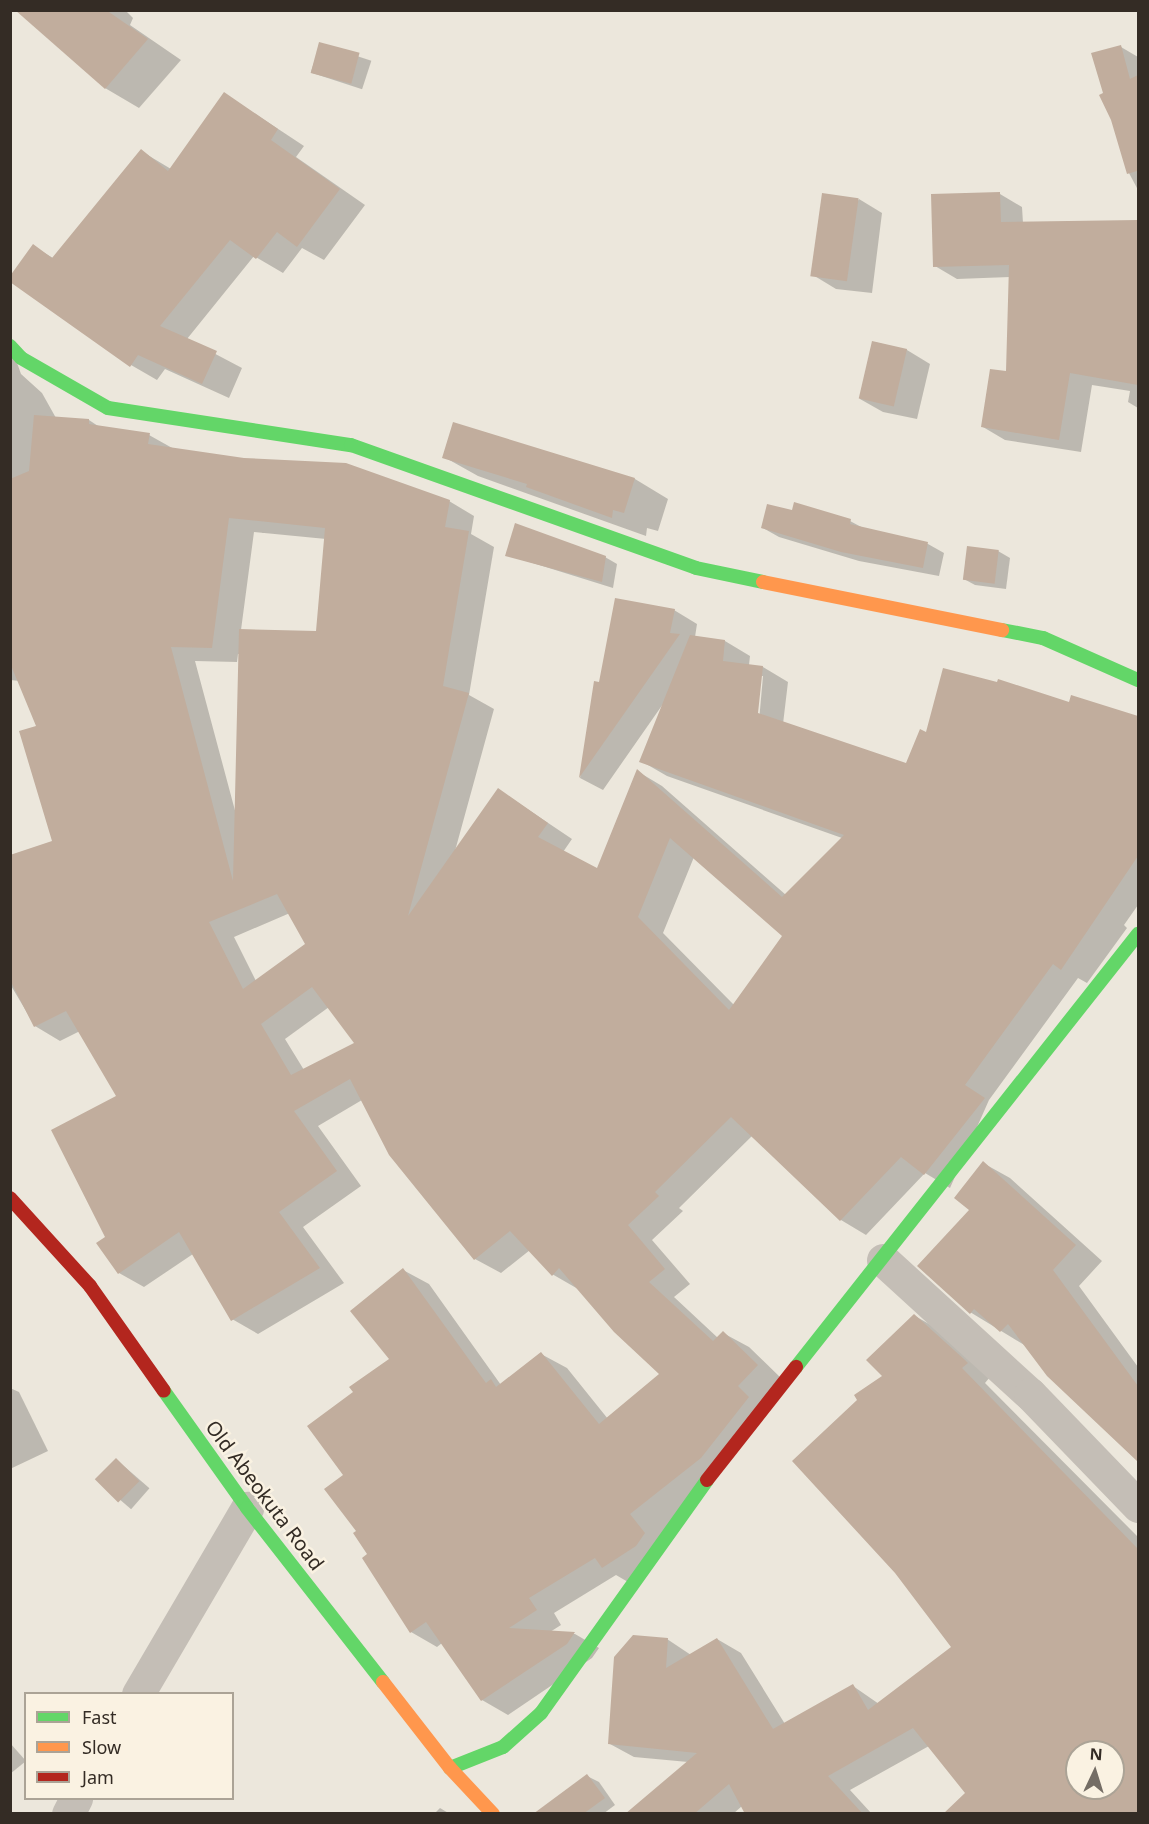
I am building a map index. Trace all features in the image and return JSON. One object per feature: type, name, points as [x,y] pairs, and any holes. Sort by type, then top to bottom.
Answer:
[{"type":"main road","points":[[10,346],[21,358],[108,408],[351,445],[696,567],[1042,638],[1138,680]]},
{"type":"main road","points":[[450,1768],[503,1747],[541,1713],[690,1502],[1138,934]]},
{"type":"main road","name":"Old Abeokuta Road","points":[[10,1198],[90,1286],[247,1508],[450,1768],[493,1814]]},
{"type":"street","points":[[883,1260],[1030,1394],[1138,1506]]},
{"type":"street","points":[[139,1692],[247,1508]]},
{"type":"street","points":[[68,1814],[75,1800]]},
{"type":"building","points":[[15,10],[106,10],[148,39],[105,89]]},
{"type":"building","points":[[319,42],[360,53],[351,84],[311,73]]},
{"type":"building","points":[[1121,45],[1130,79],[1138,75],[1138,175],[1137,171],[1127,174],[1111,120],[1099,95],[1103,93],[1091,53]]},
{"type":"building","points":[[224,92],[278,129],[271,140],[340,189],[297,247],[277,232],[256,259],[230,240],[160,326],[217,351],[202,384],[138,355],[130,367],[10,282],[10,276],[33,244],[52,258],[141,149],[168,171]]},
{"type":"building","points":[[1000,192],[1001,222],[1138,220],[1138,385],[1070,373],[1059,440],[981,427],[990,369],[1006,371],[1009,265],[933,267],[931,194]]},
{"type":"building","points":[[822,193],[859,198],[847,281],[810,276]]},
{"type":"building","points":[[872,341],[907,349],[894,407],[859,398]]},
{"type":"building","points":[[34,415],[89,419],[89,424],[150,433],[148,444],[244,458],[346,463],[450,500],[445,527],[469,531],[443,686],[469,693],[408,916],[498,788],[548,823],[538,837],[597,868],[637,769],[782,897],[844,835],[639,762],[690,635],[725,640],[723,661],[763,666],[758,713],[906,763],[920,729],[926,732],[943,668],[997,682],[998,679],[1069,702],[1071,695],[1138,716],[1138,856],[1061,970],[1053,964],[965,1085],[985,1098],[924,1175],[901,1157],[840,1221],[731,1117],[655,1192],[659,1196],[628,1225],[665,1269],[649,1282],[713,1341],[723,1331],[758,1365],[738,1386],[749,1397],[701,1458],[630,1514],[645,1533],[636,1546],[602,1568],[595,1558],[529,1598],[537,1610],[509,1628],[575,1632],[567,1644],[481,1701],[426,1622],[410,1633],[362,1558],[367,1554],[353,1533],[356,1531],[324,1489],[343,1475],[307,1426],[353,1392],[349,1387],[389,1359],[350,1311],[403,1268],[486,1383],[491,1379],[496,1387],[541,1352],[599,1424],[659,1374],[614,1332],[559,1268],[552,1276],[510,1231],[474,1260],[389,1155],[350,1079],[294,1111],[337,1171],[279,1212],[320,1268],[231,1321],[179,1232],[118,1274],[96,1243],[105,1237],[51,1130],[116,1096],[66,1011],[34,1027],[10,980],[10,855],[52,841],[19,731],[36,726],[10,663],[10,479],[29,471]],"holes":[[[229,518],[325,528],[316,631],[239,629],[233,881],[171,647],[212,648]],[[670,838],[782,936],[729,1010],[638,917]],[[277,894],[305,944],[243,989],[209,922]],[[312,987],[354,1043],[291,1075],[261,1024]]]},
{"type":"building","points":[[453,422],[635,478],[624,513],[613,510],[612,518],[526,487],[527,484],[442,458]]},
{"type":"building","points":[[794,502],[851,519],[850,524],[928,542],[923,568],[841,552],[761,528],[767,504],[792,510]]},
{"type":"building","points":[[515,523],[606,556],[602,582],[505,556]]},
{"type":"building","points":[[967,546],[999,550],[995,584],[963,580]]},
{"type":"building","points":[[615,598],[675,609],[670,633],[680,634],[579,778],[594,681],[599,682]]},
{"type":"building","points":[[983,1161],[1076,1245],[1053,1270],[1138,1386],[1138,1462],[1047,1376],[1008,1324],[1000,1332],[974,1309],[970,1314],[917,1266],[969,1210],[954,1198]]},
{"type":"building","points":[[914,1314],[968,1363],[962,1368],[1138,1549],[1138,1814],[943,1814],[965,1793],[913,1728],[828,1776],[863,1814],[745,1814],[729,1784],[694,1814],[625,1814],[697,1753],[608,1744],[614,1657],[633,1635],[668,1638],[666,1668],[717,1638],[773,1729],[853,1684],[868,1710],[951,1647],[895,1573],[792,1461],[857,1400],[854,1395],[882,1376],[866,1360]]},
{"type":"building","points":[[116,1458],[139,1481],[118,1503],[95,1479]]},
{"type":"building","points":[[587,1774],[605,1798],[583,1814],[533,1814]]},
{"type":"traffic: fast","points":[[10,346],[21,358],[108,408],[351,445],[696,568],[763,582]]},
{"type":"traffic: fast","points":[[1002,630],[1043,638],[1138,680]]},
{"type":"traffic: fast","points":[[796,1367],[1138,934]]},
{"type":"traffic: fast","points":[[164,1391],[247,1508],[383,1682]]},
{"type":"traffic: fast","points":[[450,1768],[503,1747],[541,1713],[707,1480]]},
{"type":"traffic: slow","points":[[763,582],[1002,630]]},
{"type":"traffic: slow","points":[[383,1682],[450,1768],[493,1814]]},
{"type":"traffic: jam","points":[[10,1198],[90,1286],[164,1391]]},
{"type":"traffic: jam","points":[[707,1480],[796,1367]]}]
